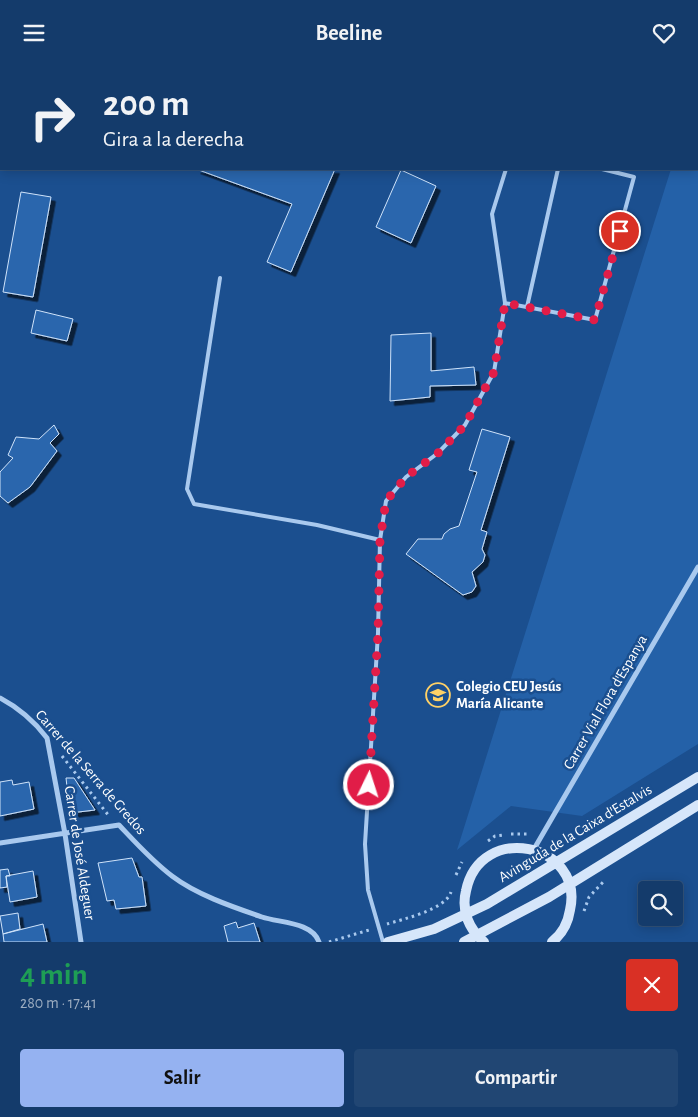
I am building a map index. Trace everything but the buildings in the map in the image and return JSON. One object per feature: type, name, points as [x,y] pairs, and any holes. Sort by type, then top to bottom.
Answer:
[{"type":"main road","name":"Avinguda de la Caixa d'Estalvis","points":[[388,942],[434,929],[466,914],[557,863],[698,777]]},
{"type":"main road","points":[[464,942],[481,939],[698,805]]},
{"type":"main road","points":[[481,939],[466,914],[464,898],[467,882],[475,868],[487,856],[502,849],[518,847],[534,849],[557,863],[569,885],[571,894],[570,911],[566,923],[554,941]]},
{"type":"street","name":"Carrer Vial Flora d'Espanya","points":[[534,849],[698,567]]},
{"type":"street","name":"Carrer de la Serra de Gredos","points":[[0,698],[15,706],[38,725],[47,738]]},
{"type":"street","name":"Carrer de José Aldeguer","points":[[47,738],[65,834],[81,942]]},
{"type":"street","name":"Carrer de la Serra de Gredos","points":[[119,825],[153,860],[174,877],[197,890],[264,918],[310,929],[317,936],[319,942]]},
{"type":"street","points":[[0,843],[119,825]]},
{"type":"lane","points":[[383,942],[368,890],[365,844],[378,633],[380,540],[386,501],[406,477],[438,453],[465,425],[494,372],[505,303],[492,214],[506,170]]},
{"type":"lane","points":[[527,307],[558,170]]},
{"type":"lane","points":[[505,303],[595,320],[634,177],[606,170]]},
{"type":"lane","points":[[220,278],[187,489],[194,504],[317,525],[380,540]]},
{"type":"path","name":"Carrer de la Serra de Gredos","points":[[47,738],[110,817],[119,825]]},
{"type":"path","points":[[481,845],[495,836],[521,833],[540,838]]},
{"type":"path","points":[[454,881],[464,860]]},
{"type":"path","points":[[583,913],[589,897],[602,882],[610,877]]},
{"type":"path","points":[[329,942],[437,907],[449,897],[452,889]]},
{"type":"shaded area","points":[[671,170],[698,170],[698,744],[582,816],[511,806],[457,850]]},
{"type":"place","name":"Colegio CEU Jesús María Alicante","points":[[438,695]]},
{"type":"route","points":[[369,785],[378,633],[380,540],[386,501],[406,477],[438,453],[465,425],[494,372],[505,303],[595,320],[620,231]]}]
